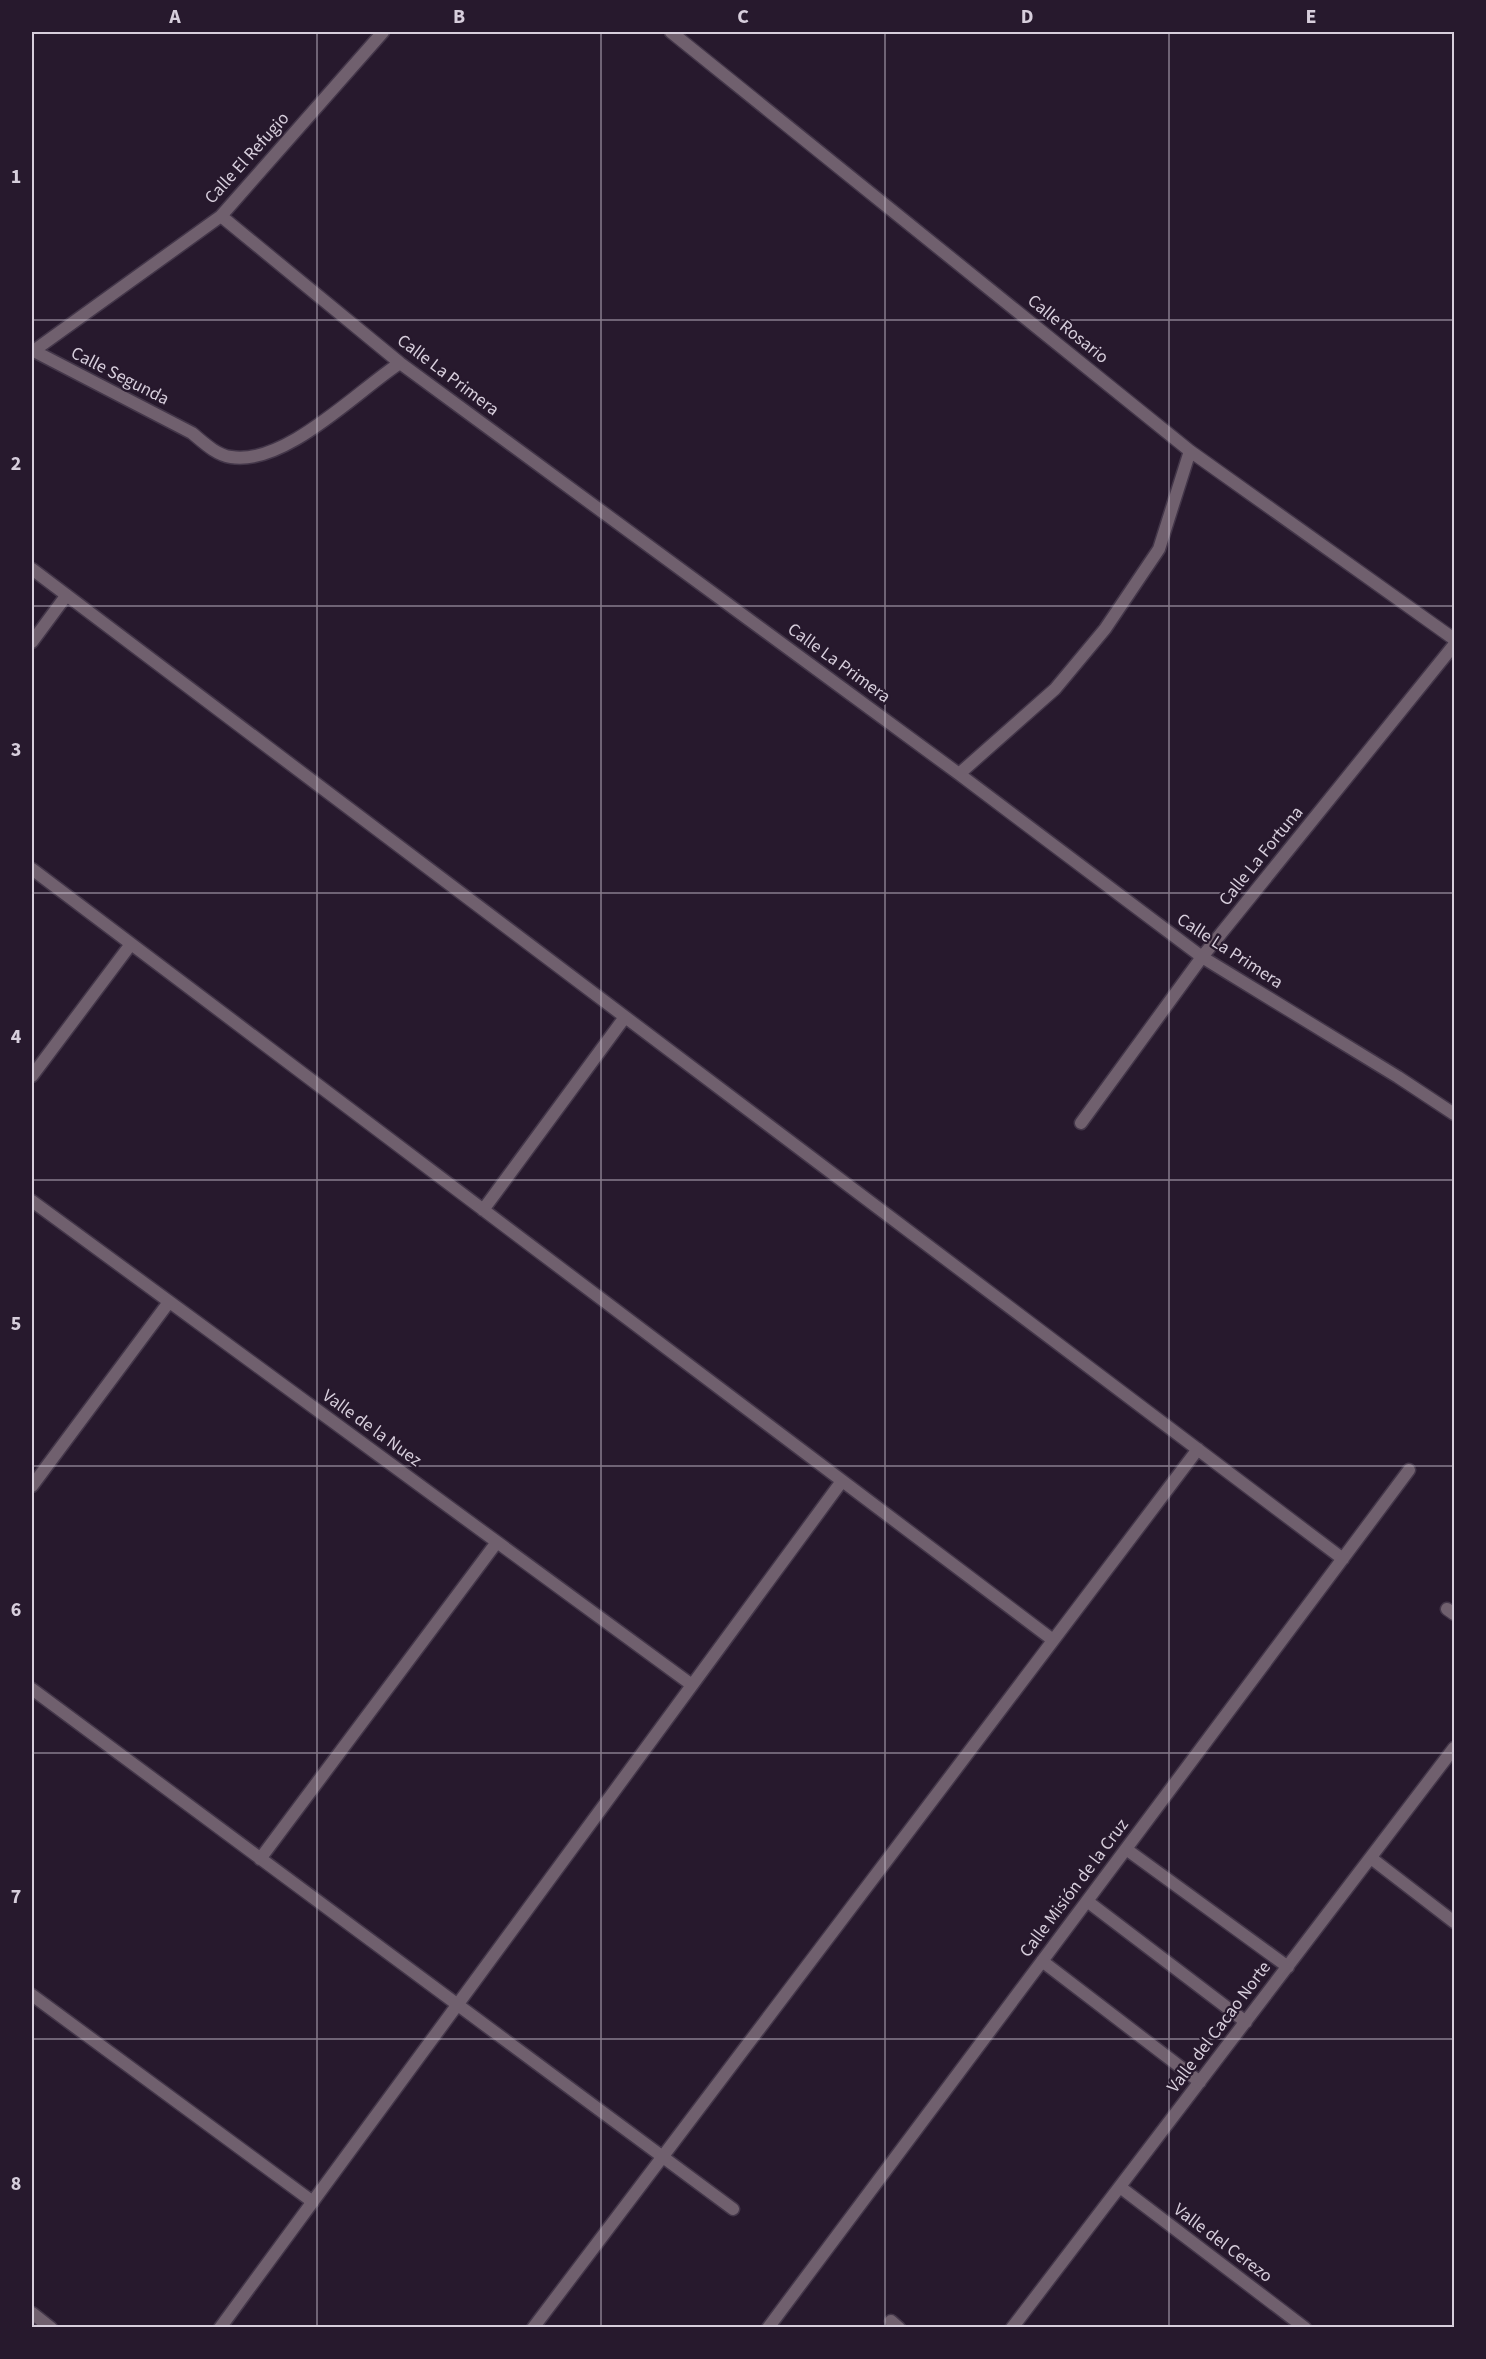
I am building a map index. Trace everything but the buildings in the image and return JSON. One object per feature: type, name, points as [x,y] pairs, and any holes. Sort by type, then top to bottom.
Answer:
[{"type":"street","name":"Calle El Refugio","points":[[32,351],[221,216],[383,32]]},
{"type":"street","name":"Calle Rosario","points":[[671,32],[1190,451],[1455,639]]},
{"type":"street","name":"Calle La Primera","points":[[221,216],[400,363],[959,774],[1202,957],[1455,1114]]},
{"type":"street","name":"Calle Segunda","points":[[32,351],[192,434],[215,451],[231,457],[250,456],[284,447],[400,363]]},
{"type":"street","points":[[959,774],[1054,689],[1105,629],[1159,549],[1190,451]]},
{"type":"street","points":[[32,569],[1343,1559]]},
{"type":"street","points":[[32,642],[66,596]]},
{"type":"street","name":"Calle La Fortuna","points":[[1081,1123],[1202,957],[1455,645]]},
{"type":"street","points":[[32,868],[1053,1640]]},
{"type":"street","points":[[32,1076],[131,944]]},
{"type":"street","points":[[483,1210],[625,1017]]},
{"type":"street","name":"Valle de la Nuez","points":[[32,1201],[692,1685]]},
{"type":"street","points":[[32,1486],[169,1302]]},
{"type":"street","points":[[533,2328],[1198,1449]]},
{"type":"street","name":"Calle Misión de la Cruz","points":[[768,2328],[1408,1470]]},
{"type":"street","points":[[220,2328],[842,1481]]},
{"type":"street","points":[[260,1859],[497,1542]]},
{"type":"street","points":[[32,1689],[733,2209]]},
{"type":"street","name":"Valle del Cacao Norte","points":[[1012,2328],[1455,1748]]},
{"type":"street","points":[[1126,1849],[1288,1967]]},
{"type":"street","points":[[1371,1858],[1455,1922]]},
{"type":"street","points":[[1087,1901],[1246,2022]]},
{"type":"street","points":[[1042,1961],[1200,2082]]},
{"type":"street","points":[[32,1995],[313,2202]]},
{"type":"street","name":"Valle del Cerezo","points":[[1120,2187],[1305,2328]]},
{"type":"street","points":[[32,2313],[51,2328]]}]
